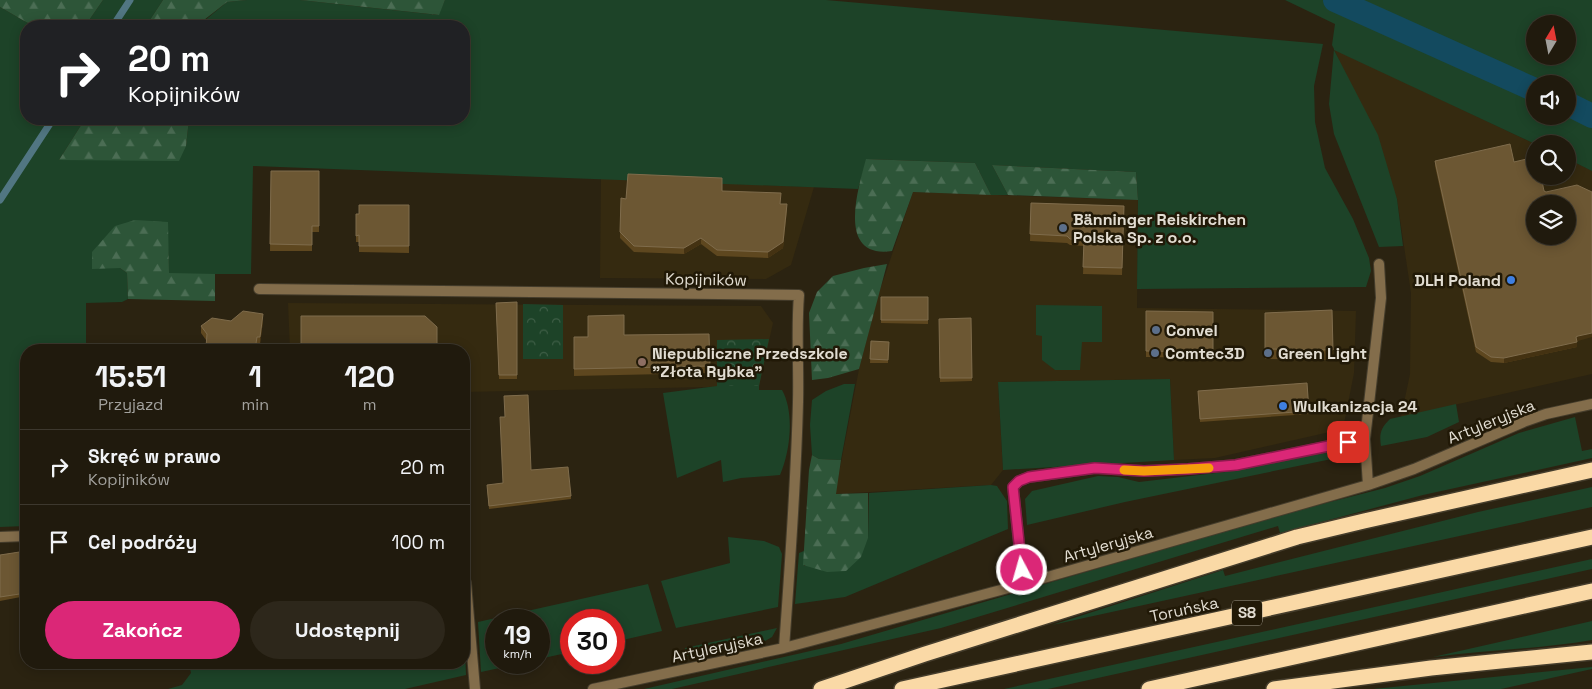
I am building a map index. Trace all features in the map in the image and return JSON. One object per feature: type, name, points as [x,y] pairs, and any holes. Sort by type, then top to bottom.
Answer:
[{"type":"highway","points":[[821,689],[925,654],[1297,537],[1364,520],[1592,470]]},
{"type":"highway","name":"Toruńska","points":[[902,689],[1592,537]]},
{"type":"highway","points":[[1149,689],[1592,591]]},
{"type":"highway","points":[[1274,689],[1431,668],[1592,652]]},
{"type":"street","points":[[1368,485],[1366,439],[1381,298],[1379,264]]},
{"type":"street","name":"Kopijników","points":[[259,289],[799,296],[797,321],[798,401],[784,648]]},
{"type":"street","name":"Artyleryjska","points":[[593,689],[784,648],[1023,584],[1368,485],[1414,469],[1526,421],[1546,414],[1592,404]]},
{"type":"street","points":[[1023,584],[1013,487],[1019,481],[1029,477],[1095,468],[1144,471],[1236,465],[1366,439]]},
{"type":"street","points":[[0,537],[20,536]]},
{"type":"street","points":[[470,615],[475,689]]},
{"type":"shaded area","points":[[1334,49],[1526,140],[1526,185],[1576,185],[1576,163],[1592,171],[1592,374],[1401,417],[1410,374],[1411,293],[1397,199]]},
{"type":"shaded area","points":[[601,178],[814,187],[791,265],[766,279],[600,278]]},
{"type":"shaded area","points":[[913,192],[1138,200],[1137,308],[1356,311],[1354,373],[1343,429],[1215,458],[1174,460],[1170,379],[998,382],[1003,470],[991,485],[835,494],[859,369],[878,296]]},
{"type":"shaded area","name":"Niepubliczne Przedszkole \"Złota Rybka\"","points":[[288,303],[761,306],[773,323],[759,386],[470,392],[470,344],[290,344]]},
{"type":"green space","points":[[0,0],[103,0],[89,20],[23,20],[0,7]]},
{"type":"green space","points":[[103,0],[163,0],[150,20],[89,20]]},
{"type":"green space","points":[[163,0],[247,0],[227,2],[204,20],[150,20]]},
{"type":"green space","points":[[300,0],[438,15],[445,0],[826,0],[1323,44],[1314,86],[1315,122],[1325,168],[1353,219],[1369,258],[1371,271],[1366,287],[1137,289],[1138,200],[1136,172],[992,165],[1008,195],[991,195],[975,163],[867,159],[858,189],[253,166],[251,274],[169,274],[167,222],[93,268],[120,268],[127,273],[128,299],[122,302],[86,303],[86,344],[20,344],[20,526],[0,527],[0,7],[23,20],[20,20],[20,125],[81,125],[59,160],[186,146],[188,125],[470,125],[470,20],[205,20],[227,2]]},
{"type":"green space","points":[[300,0],[445,0],[439,15]]},
{"type":"green space","points":[[1285,0],[1592,0],[1592,171],[1576,163],[1576,135],[1526,135],[1526,140],[1334,50],[1378,135],[1397,199],[1403,246],[1379,247],[1334,134],[1329,104],[1334,49],[1332,45],[1335,24]]},
{"type":"green space","points":[[81,125],[188,125],[186,146],[179,161],[59,160]]},
{"type":"green space","points":[[866,159],[975,163],[991,195],[913,192],[892,251],[874,251],[863,244],[857,233],[855,219],[856,203]]},
{"type":"green space","points":[[992,165],[1136,172],[1138,200],[1008,195]]},
{"type":"green space","points":[[135,220],[168,222],[169,273],[215,274],[215,301],[128,299],[127,273],[120,268],[92,269],[92,252],[115,226]]},
{"type":"green space","points":[[887,264],[859,369],[828,378],[812,380],[809,313],[817,292],[833,276]]},
{"type":"green space","points":[[523,304],[563,305],[563,359],[523,359]]},
{"type":"green space","points":[[1036,305],[1102,306],[1102,342],[1082,342],[1080,370],[1055,370],[1042,360],[1042,336],[1036,335]]},
{"type":"green space","points":[[769,339],[759,386],[717,386],[717,340]]},
{"type":"green space","points":[[1170,379],[1174,460],[1003,470],[998,382]]},
{"type":"green space","points":[[844,384],[855,384],[841,460],[819,459],[812,455],[810,425],[812,400],[826,391]]},
{"type":"green space","points":[[717,386],[759,386],[759,390],[782,390],[789,410],[790,432],[780,475],[741,478],[723,482],[721,460],[677,478],[663,393]]},
{"type":"green space","points":[[1456,404],[1459,422],[1427,437],[1381,446],[1381,431],[1390,419]]},
{"type":"green space","points":[[1575,417],[1582,451],[1592,449],[1592,458],[1423,495],[1280,533],[1278,526],[941,628],[672,689],[644,689],[841,644],[1287,513],[1385,488],[1420,476],[1519,433]]},
{"type":"green space","points":[[1335,451],[1345,451],[1351,455],[1125,502],[1027,525],[1025,499],[1032,491],[1098,476],[1118,477],[1139,482],[1233,471]]},
{"type":"green space","points":[[812,455],[819,459],[841,460],[836,494],[868,493],[868,538],[861,557],[846,571],[827,572],[803,565],[809,470]]},
{"type":"green space","points":[[997,486],[1007,501],[1008,529],[845,597],[795,604],[799,553],[804,551],[804,566],[868,538],[869,493]]},
{"type":"green space","points":[[1592,487],[1592,507],[1052,625],[1223,570],[1225,576],[1478,512]]},
{"type":"green space","points":[[728,537],[764,541],[779,547],[782,554],[778,607],[676,628],[661,581],[730,563]]},
{"type":"green space","points":[[1592,559],[1592,569],[1048,689],[1004,689]]},
{"type":"green space","points":[[648,584],[662,631],[625,639],[625,609],[560,609],[560,654],[550,657],[550,609],[536,609]]},
{"type":"green space","points":[[485,620],[485,671],[481,672],[478,622]]},
{"type":"green space","points":[[1592,621],[1592,640],[1433,657]]},
{"type":"green space","points":[[777,628],[772,637],[765,641],[691,657],[686,655],[685,648]]},
{"type":"green space","points":[[1592,667],[1592,669],[1501,689],[1373,689]]},
{"type":"green space","points":[[190,669],[466,669],[466,675],[405,689],[168,689],[182,685],[191,673]]},
{"type":"building","points":[[1510,144],[1514,162],[1526,159],[1526,185],[1543,185],[1546,192],[1577,185],[1592,192],[1592,333],[1576,337],[1577,342],[1504,358],[1491,357],[1476,347],[1435,161]]},
{"type":"building","points":[[271,171],[319,171],[319,226],[312,226],[312,245],[270,244]]},
{"type":"building","points":[[628,174],[722,178],[722,191],[781,193],[780,204],[787,204],[783,242],[768,252],[717,250],[701,238],[684,248],[634,246],[620,232],[621,198],[626,199]]},
{"type":"building","points":[[1031,203],[1124,206],[1122,268],[1083,267],[1084,240],[1070,239],[1067,236],[1030,234]]},
{"type":"building","points":[[359,205],[409,205],[409,246],[359,246],[359,235],[356,236],[356,214],[359,214]]},
{"type":"building","points":[[881,297],[928,297],[928,320],[881,320]]},
{"type":"building","points":[[517,302],[517,375],[499,375],[496,303]]},
{"type":"building","points":[[1332,310],[1333,350],[1265,349],[1265,313]]},
{"type":"building","points":[[243,311],[263,314],[260,337],[257,337],[256,344],[206,344],[207,334],[201,326],[212,318],[231,321]]},
{"type":"building","points":[[1146,311],[1213,312],[1213,352],[1146,351]]},
{"type":"building","points":[[624,315],[624,335],[709,334],[710,366],[574,369],[574,337],[588,337],[588,316]]},
{"type":"building","points":[[301,316],[425,316],[437,327],[437,344],[301,344]]},
{"type":"building","points":[[971,318],[972,378],[940,378],[939,319]]},
{"type":"building","points":[[871,341],[889,342],[888,360],[870,359]]},
{"type":"building","points":[[1307,383],[1309,411],[1200,419],[1198,391]]},
{"type":"building","points":[[528,395],[531,470],[568,467],[571,496],[489,506],[487,485],[503,483],[500,417],[505,417],[504,396]]},
{"type":"building","points":[[20,552],[20,594],[0,597],[0,555]]},
{"type":"waterway","points":[[117,20],[130,0]]},
{"type":"waterway","points":[[1335,0],[1526,86]]},
{"type":"waterway","points":[[1576,108],[1592,116]]},
{"type":"waterway","points":[[0,200],[49,125]]},
{"type":"slow traffic","points":[[1124,470],[1209,468]]},
{"type":"place","name":"Bänninger Reiskirchen Polska Sp. z o.o.","points":[[1063,228]]},
{"type":"place","name":"DLH Poland","points":[[1511,280]]},
{"type":"place","name":"Convel","points":[[1156,330]]},
{"type":"place","name":"Comtec3D","points":[[1155,353]]},
{"type":"place","name":"Green Light","points":[[1268,353]]},
{"type":"place","name":"Niepubliczne Przedszkole \"Złota Rybka\"","points":[[642,362]]},
{"type":"place","name":"Wulkanizacja 24","points":[[1283,406]]},
{"type":"route","points":[[1022,570],[1013,487],[1019,481],[1029,477],[1095,468],[1144,471],[1236,465],[1348,442]]}]
